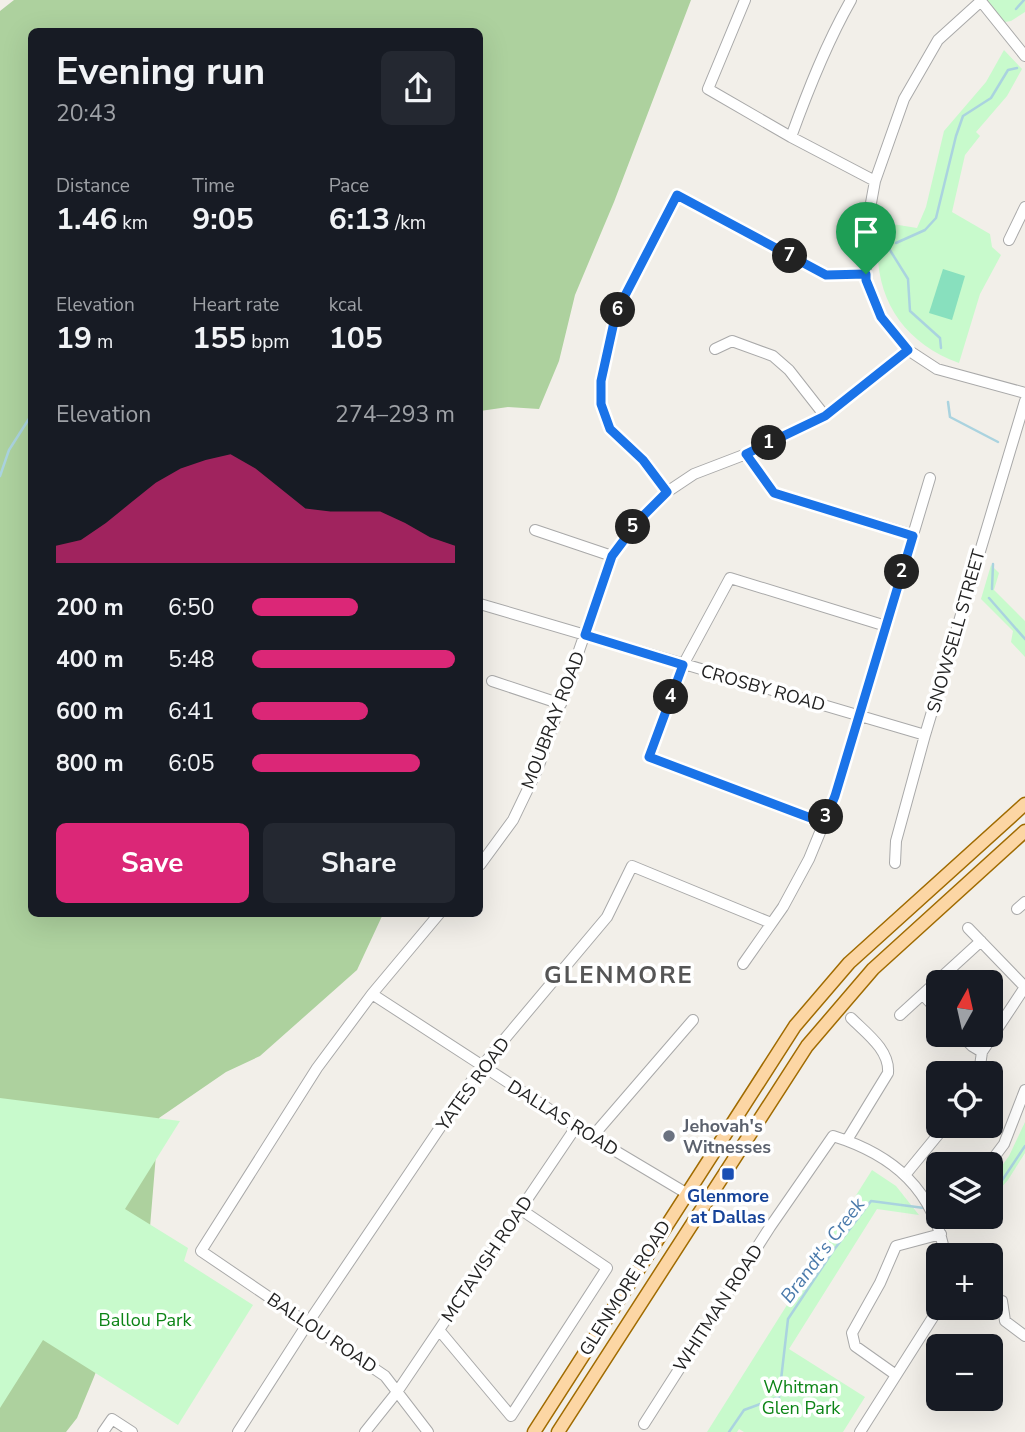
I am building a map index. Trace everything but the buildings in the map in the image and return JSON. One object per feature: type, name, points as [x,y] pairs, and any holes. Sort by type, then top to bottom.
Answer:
[{"type":"main road","name":"GLENMORE ROAD","points":[[534,1432],[795,1026],[849,963],[1025,804]]},
{"type":"main road","name":"GLENMORE ROAD","points":[[558,1432],[807,1046],[873,969],[1025,831]]},
{"type":"street","points":[[745,0],[708,89],[875,181]]},
{"type":"street","points":[[792,137],[811,80],[852,0]]},
{"type":"street","points":[[1023,48],[980,0],[938,40],[904,99],[875,181],[865,236],[866,280],[881,317],[908,350],[937,369],[1025,393]]},
{"type":"street","points":[[667,492],[643,460],[610,429],[601,404],[601,381],[616,313],[677,195],[826,275],[866,274]]},
{"type":"street","points":[[1009,240],[1025,207]]},
{"type":"street","points":[[715,349],[732,341],[773,356],[789,370],[825,416]]},
{"type":"street","name":"MOUBRAY ROAD","points":[[483,861],[513,820],[538,768],[612,556],[639,520],[667,492],[694,474],[746,454],[825,416],[908,350]]},
{"type":"street","name":"SNOWSELL STREET","points":[[895,863],[896,841],[925,736],[1025,401]]},
{"type":"street","points":[[746,454],[774,493],[913,536]]},
{"type":"street","points":[[743,964],[783,906],[809,859],[835,796],[930,478]]},
{"type":"street","points":[[535,530],[612,556]]},
{"type":"street","points":[[824,823],[649,757],[683,665],[730,578],[886,626]]},
{"type":"street","name":"CROSBY ROAD","points":[[483,605],[925,736]]},
{"type":"street","points":[[492,681],[561,704]]},
{"type":"street","name":"YATES ROAD","points":[[238,1432],[308,1323],[481,1067],[607,917],[632,866],[771,923]]},
{"type":"street","points":[[372,994],[436,917]]},
{"type":"street","points":[[968,928],[1025,987],[982,1052],[981,1061]]},
{"type":"street","points":[[900,1015],[981,941]]},
{"type":"street","name":"DALLAS ROAD","points":[[372,994],[592,1138],[686,1193]]},
{"type":"street","name":"BALLOU ROAD","points":[[372,994],[317,1068],[201,1251],[385,1376],[428,1432]]},
{"type":"street","points":[[923,996],[926,999]]},
{"type":"street","points":[[851,1017],[884,1052],[889,1063],[888,1073],[847,1140],[884,1159],[926,1195]]},
{"type":"street","points":[[592,1138],[693,1020]]},
{"type":"street","points":[[974,1047],[982,1052]]},
{"type":"street","points":[[998,1152],[1004,1144],[1025,1090]]},
{"type":"street","name":"MCTAVISH ROAD","points":[[365,1432],[397,1392],[576,1127]]},
{"type":"street","name":"WHITMAN ROAD","points":[[644,1424],[770,1227],[833,1136],[847,1140]]},
{"type":"street","points":[[905,1175],[935,1138]]},
{"type":"street","points":[[439,1330],[511,1416],[607,1268],[520,1209]]},
{"type":"street","points":[[941,1229],[943,1243]]},
{"type":"street","points":[[896,1375],[855,1346],[852,1333],[897,1246],[942,1234]]},
{"type":"street","points":[[1003,1308],[1005,1321],[1025,1336]]},
{"type":"street","points":[[860,1432],[931,1320]]},
{"type":"street","points":[[103,1432],[112,1419],[132,1432]]},
{"type":"green space","points":[[14,0],[691,0],[614,202],[575,295],[559,361],[539,409],[508,407],[483,411],[483,28],[28,28],[28,917],[382,917],[357,970],[260,1056],[226,1072],[159,1118],[150,1227],[94,1377],[77,1418],[66,1432],[0,1432],[0,11]]},
{"type":"green space","points":[[984,0],[1025,0],[1025,12],[1005,22]]},
{"type":"green space","points":[[1004,50],[1022,69],[1007,96],[976,132],[980,136],[965,155],[952,212],[990,234],[992,247],[1001,255],[980,294],[959,363],[937,353],[919,340],[903,325],[892,308],[879,268],[880,222],[917,228],[926,207],[944,131],[986,82]]},
{"type":"green space","points":[[943,269],[965,276],[952,320],[929,313]]},
{"type":"green space","points":[[991,565],[999,573],[994,590],[1025,621],[1025,657],[1011,642],[1013,631],[981,599]]},
{"type":"green space","name":"Ballou Park","points":[[0,1098],[180,1121],[125,1209],[188,1248],[184,1261],[253,1305],[178,1425],[43,1340],[0,1408]]},
{"type":"green space","points":[[1025,1122],[1025,1153],[1003,1186],[1003,1164]]},
{"type":"green space","name":"Whitman Glen Park","points":[[872,1170],[896,1186],[919,1215],[877,1209],[789,1349],[865,1397],[843,1432],[744,1432],[739,1429],[737,1432],[707,1432]]},
{"type":"waterway","name":"Brandt's Creek","points":[[1016,9],[1024,0]]},
{"type":"waterway","name":"Brandt's Creek","points":[[896,243],[925,230],[936,218],[963,116],[991,98],[1008,70],[1017,68]]},
{"type":"waterway","name":"Brandt's Creek","points":[[890,246],[888,247],[908,279],[910,311],[940,338],[941,348]]},
{"type":"waterway","name":"Brandt's Creek","points":[[948,402],[950,417],[998,442]]},
{"type":"waterway","points":[[0,476],[9,450],[28,420]]},
{"type":"waterway","name":"Brandt's Creek","points":[[992,589],[993,564]]},
{"type":"waterway","name":"Brandt's Creek","points":[[989,598],[1025,639]]},
{"type":"waterway","name":"Brandt's Creek","points":[[1003,1179],[1025,1146]]},
{"type":"waterway","name":"Brandt's Creek","points":[[729,1432],[744,1410],[779,1397],[788,1319],[833,1251],[871,1201],[924,1208]]},
{"type":"place","name":"Jehovah's Witnesses","points":[[669,1136]]},
{"type":"place","name":"Glenmore at Dallas","points":[[728,1174]]},
{"type":"district","name":"GLENMORE","points":[[619,975]]},
{"type":"route","points":[[677,195],[826,275],[866,274],[881,317],[908,350],[825,416],[746,454],[774,493],[913,536],[835,796],[824,823],[649,757],[683,665],[585,635],[612,556],[639,520],[667,492],[643,460],[610,429],[601,404],[601,381],[616,313],[677,195]]}]
